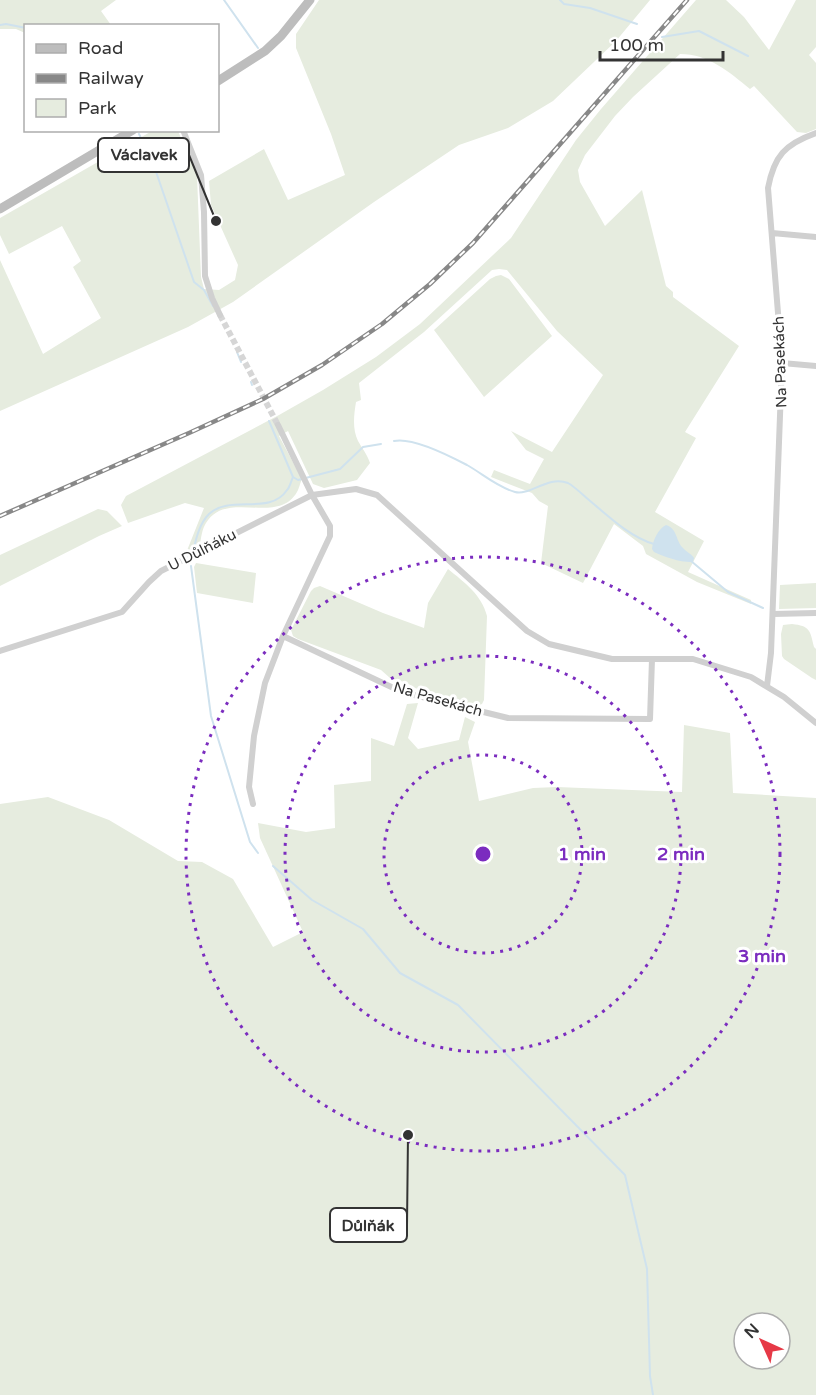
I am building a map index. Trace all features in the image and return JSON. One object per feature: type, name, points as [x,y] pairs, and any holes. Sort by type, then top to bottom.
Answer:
[{"type":"street","points":[[219,80],[265,51],[310,0]]},
{"type":"street","points":[[0,209],[130,132]]},
{"type":"street","points":[[184,132],[201,175],[205,276],[220,315]]},
{"type":"street","name":"Na Pasekách","points":[[767,686],[773,614],[782,363],[768,188],[776,161],[784,151],[794,143],[816,133]]},
{"type":"street","points":[[772,233],[816,237]]},
{"type":"street","points":[[782,363],[816,366]]},
{"type":"street","points":[[253,804],[249,787],[254,736],[265,683],[283,636],[330,536],[330,526],[306,484],[278,425]]},
{"type":"street","points":[[312,495],[356,489],[377,495],[527,631],[549,644],[612,659],[693,659],[751,677],[784,697],[816,723]]},
{"type":"street","name":"U Důlňáku","points":[[0,651],[122,612],[161,571],[312,495]]},
{"type":"street","points":[[773,614],[816,613]]},
{"type":"street","name":"Na Pasekách","points":[[283,636],[402,692],[508,718],[650,720],[652,659]]},
{"type":"green space","points":[[0,0],[116,0],[101,11],[110,24],[24,24],[24,33],[16,29],[0,29]]},
{"type":"green space","points":[[319,0],[650,0],[616,41],[553,101],[508,128],[459,145],[233,302],[188,327],[0,411],[0,260],[43,354],[101,318],[73,267],[81,261],[62,226],[9,254],[0,235],[0,218],[150,132],[178,132],[197,176],[201,277],[204,289],[219,290],[235,280],[238,265],[211,205],[209,181],[264,149],[288,200],[345,175],[296,48],[296,34]]},
{"type":"green space","points":[[696,0],[726,0],[744,17],[769,50],[796,0],[816,0],[816,47],[809,55],[816,63],[816,129],[806,133],[797,132],[754,86],[750,89],[726,70],[700,57],[680,54],[615,116],[585,155],[578,170],[580,182],[605,226],[642,190],[666,286],[673,292],[673,297],[739,346],[685,432],[696,438],[655,512],[704,541],[688,572],[751,600],[751,604],[697,582],[646,554],[643,546],[614,524],[583,583],[541,563],[548,506],[532,493],[491,477],[494,470],[530,484],[544,459],[526,450],[511,431],[552,452],[603,375],[557,331],[507,270],[492,270],[424,332],[359,383],[361,400],[356,402],[355,432],[370,463],[357,480],[324,488],[313,484],[288,431],[279,436],[302,479],[297,492],[288,502],[265,508],[239,507],[215,513],[205,525],[200,545],[186,553],[204,508],[185,503],[128,523],[121,505],[126,496],[323,390],[376,357],[420,324],[511,238],[576,140]]},
{"type":"green space","points":[[501,275],[509,279],[552,336],[484,397],[434,330],[490,279]]},
{"type":"green space","points":[[98,509],[107,511],[122,526],[0,586],[0,555]]},
{"type":"green space","points":[[196,563],[256,573],[253,603],[197,593],[194,567]]},
{"type":"green space","points":[[448,569],[477,595],[485,608],[487,616],[482,704],[477,706],[415,688],[390,678],[381,670],[293,636],[291,630],[311,591],[320,586],[424,628],[428,603]]},
{"type":"green space","points":[[816,583],[816,608],[779,609],[780,585]]},
{"type":"green space","points":[[792,624],[806,628],[810,633],[816,649],[816,680],[782,656],[783,625]]},
{"type":"green space","points":[[418,703],[408,738],[418,749],[459,740],[465,717],[475,722],[468,742],[479,801],[533,788],[682,792],[684,725],[730,733],[733,793],[816,798],[816,1395],[0,1395],[0,804],[48,797],[109,820],[178,861],[202,862],[233,879],[273,947],[303,932],[260,838],[258,823],[306,832],[335,828],[334,785],[371,781],[371,738],[394,746],[407,704]]},
{"type":"water","points":[[666,525],[673,529],[680,545],[693,556],[693,562],[684,562],[654,552],[652,549],[655,539]]},
{"type":"waterway","points":[[224,0],[258,48]]},
{"type":"waterway","points":[[560,0],[564,4],[590,8],[637,24]]},
{"type":"waterway","points":[[0,25],[24,28]]},
{"type":"waterway","points":[[662,37],[699,31],[748,56]]},
{"type":"waterway","points":[[139,134],[153,163],[194,282],[204,290],[213,306]]},
{"type":"waterway","name":"U Důlňáku","points":[[237,352],[241,362]]},
{"type":"waterway","points":[[193,552],[200,527],[209,514],[228,505],[271,502],[280,498],[289,487],[293,477],[269,421]]},
{"type":"waterway","points":[[394,441],[421,444],[441,452],[515,492],[527,491],[546,483],[561,481],[568,483],[620,525],[654,544]]},
{"type":"waterway","points":[[293,477],[298,480],[340,469],[363,447],[381,444]]},
{"type":"waterway","points":[[691,561],[728,592],[763,608]]},
{"type":"waterway","points":[[191,566],[211,716],[250,842],[258,853]]},
{"type":"waterway","points":[[273,866],[312,900],[363,929],[400,973],[458,1005],[625,1175],[647,1269],[650,1376],[653,1395]]},
{"type":"tunnel","points":[[220,315],[278,425]]},
{"type":"railway","points":[[0,516],[263,399],[322,365],[382,324],[430,284],[473,243],[687,0]]},
{"type":"place","name":"Václavek","points":[[216,221]]},
{"type":"place","name":"Důlňák","points":[[408,1135]]}]
